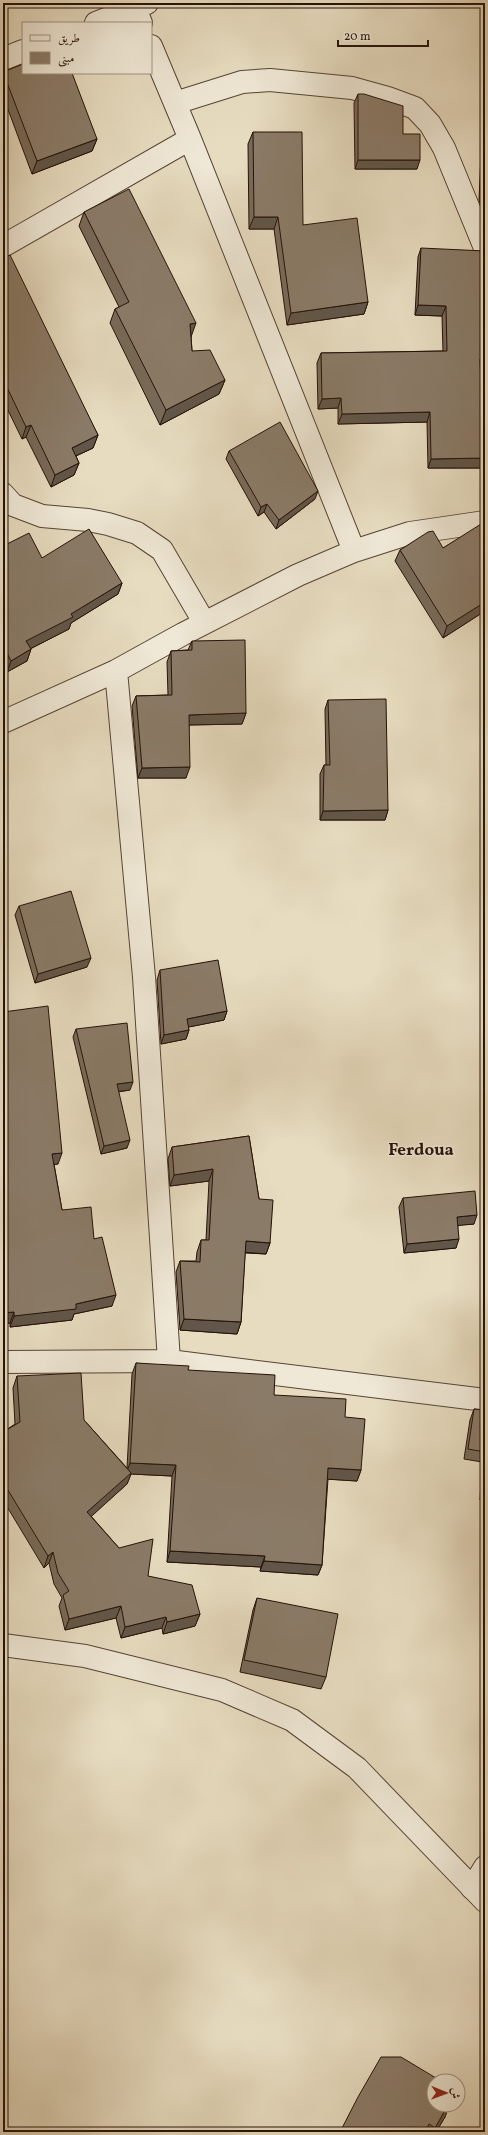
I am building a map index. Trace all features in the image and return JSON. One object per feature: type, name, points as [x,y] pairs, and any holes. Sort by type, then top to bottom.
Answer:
[{"type":"street","points":[[100,22],[141,11]]},
{"type":"street","points":[[152,48],[190,139],[354,551]]},
{"type":"street","points":[[3,59],[22,51]]},
{"type":"street","points":[[175,103],[242,82],[270,80],[352,88],[388,98],[415,108],[430,124],[444,148],[485,248]]},
{"type":"street","points":[[3,246],[190,139]]},
{"type":"street","points":[[3,494],[13,505],[42,516],[94,521],[137,533],[162,550],[204,622]]},
{"type":"street","points":[[3,722],[116,671],[204,622],[298,575],[354,551],[410,533],[485,522]]},
{"type":"street","points":[[116,671],[144,977],[169,1361]]},
{"type":"street","points":[[3,1362],[169,1361],[485,1400]]},
{"type":"street","points":[[3,1644],[85,1656],[222,1690],[292,1720],[357,1768],[478,1895]]},
{"type":"street","points":[[478,1895],[485,1867]]},
{"type":"building","points":[[22,64],[22,74],[72,74],[97,139],[37,161],[3,72]]},
{"type":"building","points":[[358,94],[364,94],[403,106],[403,134],[420,134],[420,160],[358,160]]},
{"type":"building","points":[[253,132],[302,132],[303,225],[357,218],[368,302],[291,313],[278,217],[254,217]]},
{"type":"building","points":[[485,144],[485,198],[482,191]]},
{"type":"building","points":[[129,189],[196,323],[190,324],[192,351],[210,350],[225,380],[166,410],[115,309],[129,302],[84,212]]},
{"type":"building","points":[[421,248],[485,251],[481,319],[483,319],[483,359],[480,359],[482,414],[485,414],[485,458],[431,459],[430,412],[342,414],[341,398],[322,399],[321,353],[447,351],[446,306],[418,305]]},
{"type":"building","points":[[10,255],[98,435],[72,448],[79,463],[55,475],[31,425],[26,427],[3,379],[3,258]]},
{"type":"building","points":[[280,422],[318,491],[279,520],[267,504],[261,507],[229,451]]},
{"type":"building","points":[[485,523],[485,602],[447,626],[400,550],[428,532],[433,531],[443,548]]},
{"type":"building","points":[[89,529],[122,583],[71,614],[73,617],[26,641],[31,649],[11,661],[5,649],[3,650],[3,546],[29,533],[42,558]]},
{"type":"building","points":[[245,640],[246,713],[189,715],[190,767],[142,768],[136,696],[172,695],[171,651],[192,650],[192,641]]},
{"type":"building","points":[[386,699],[388,810],[323,811],[324,765],[330,765],[328,700]]},
{"type":"building","points":[[71,891],[91,958],[38,974],[19,906]]},
{"type":"building","points":[[218,960],[227,1011],[187,1019],[189,1030],[164,1035],[160,970]]},
{"type":"building","points":[[48,1006],[62,1153],[52,1154],[62,1210],[91,1207],[94,1239],[102,1237],[116,1295],[76,1304],[76,1309],[14,1316],[14,1312],[3,1313],[3,1012]]},
{"type":"building","points":[[127,1023],[133,1082],[117,1084],[130,1140],[104,1146],[76,1029]]},
{"type":"building","points":[[249,1136],[259,1199],[273,1200],[270,1243],[246,1241],[241,1322],[184,1319],[180,1261],[200,1262],[201,1240],[209,1240],[213,1169],[174,1175],[172,1147]]},
{"type":"building","points":[[475,1191],[477,1215],[457,1217],[459,1239],[407,1244],[403,1198]]},
{"type":"building","points":[[136,1363],[189,1366],[188,1370],[275,1375],[274,1395],[346,1399],[345,1417],[365,1419],[361,1470],[328,1468],[322,1565],[264,1561],[265,1556],[170,1551],[176,1465],[130,1463]]},
{"type":"building","points":[[81,1373],[84,1420],[131,1473],[87,1512],[119,1548],[153,1539],[148,1576],[192,1585],[200,1614],[167,1622],[166,1617],[125,1627],[121,1606],[69,1619],[63,1595],[69,1591],[58,1573],[53,1552],[48,1556],[3,1482],[3,1432],[20,1422],[17,1376]]},
{"type":"building","points":[[474,1409],[485,1410],[485,1452],[468,1449]]},
{"type":"building","points":[[257,1598],[338,1614],[326,1677],[244,1660]]},
{"type":"building","points":[[3,1759],[7,1759],[3,1864]]},
{"type":"building","points":[[3,1958],[6,1958],[4,1984],[3,1984]]},
{"type":"building","points":[[381,2057],[401,2057],[428,2073],[426,2073],[426,2113],[443,2113],[435,2128],[429,2124],[426,2132],[340,2132]]},
{"type":"district","name":"Ferdoua","points":[[421,1149]]}]
